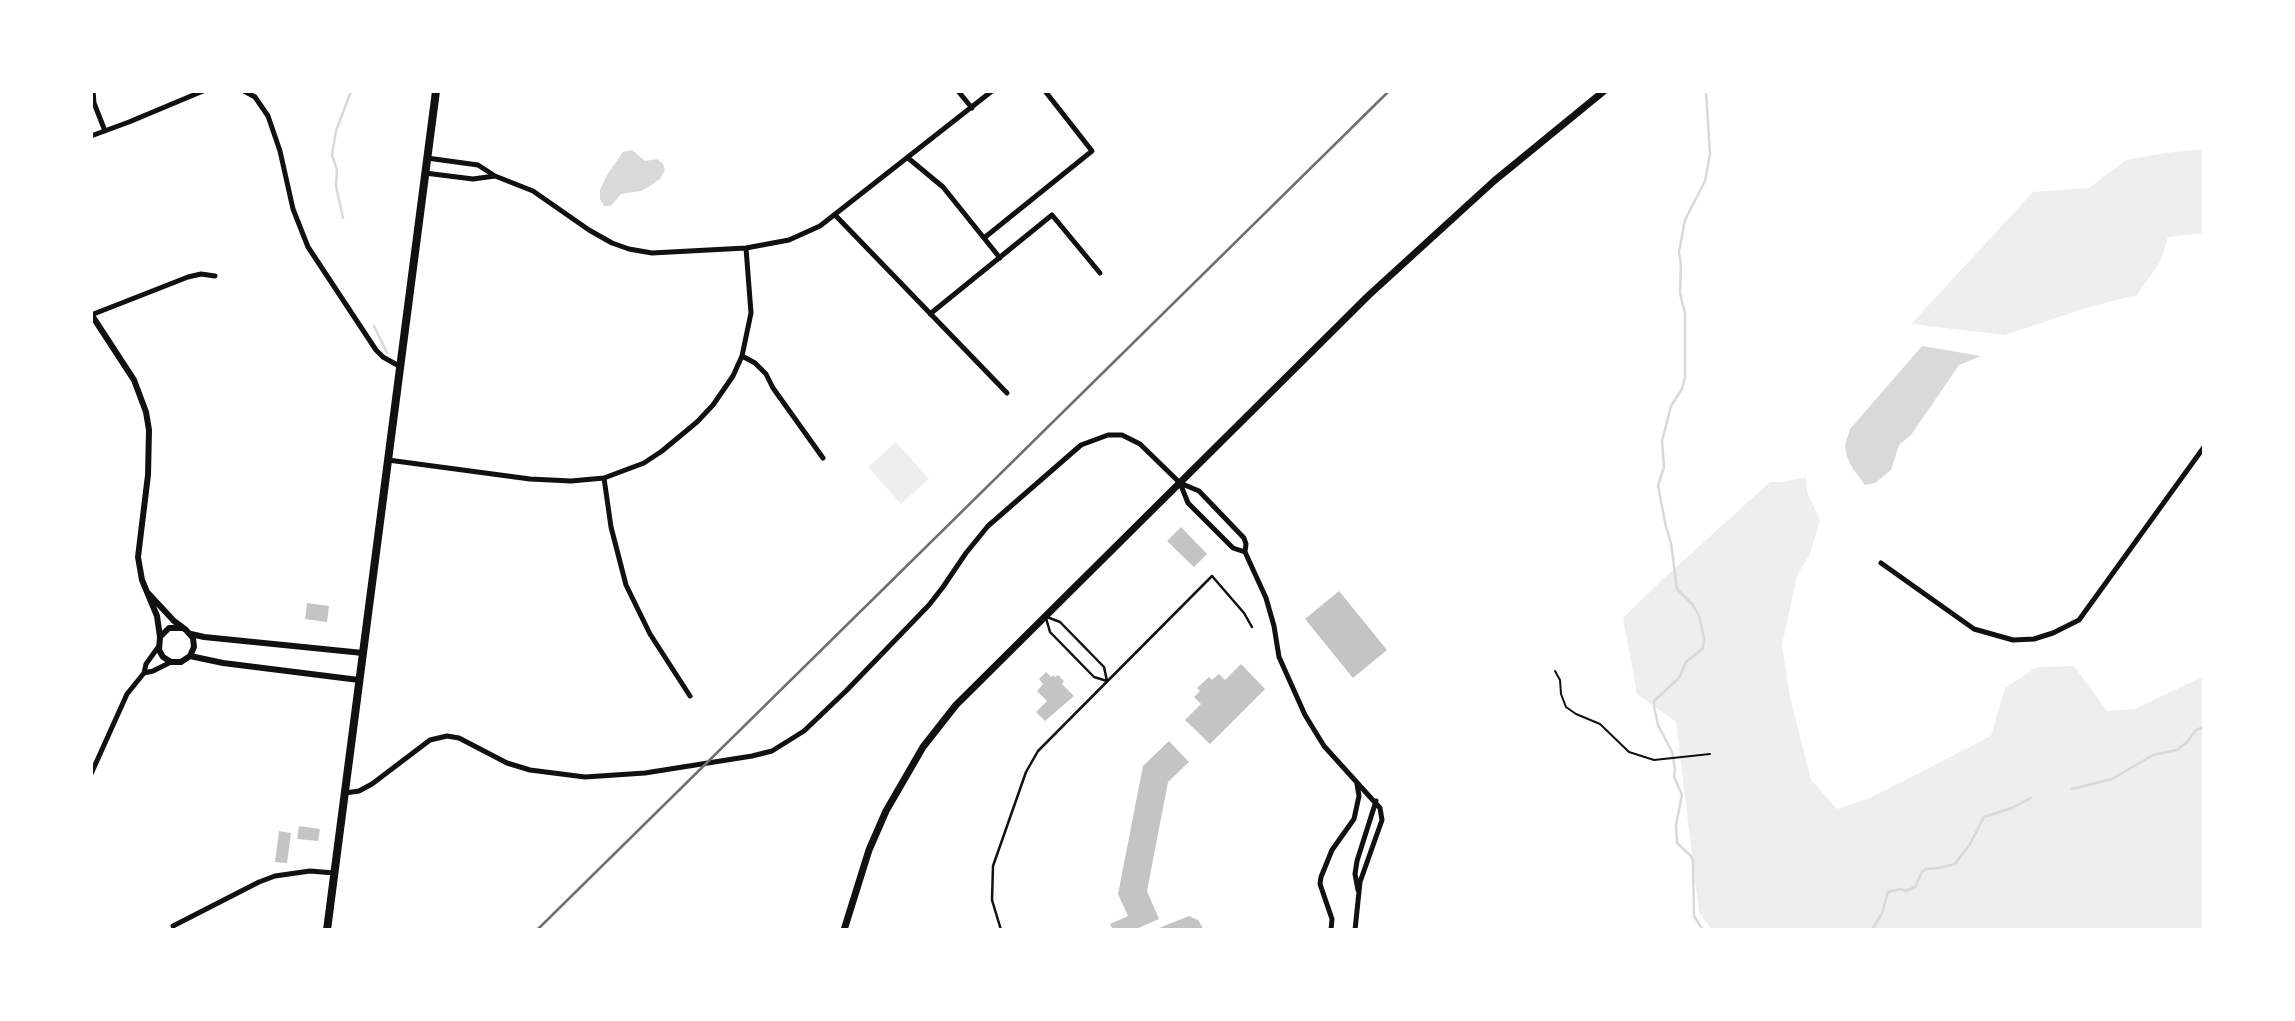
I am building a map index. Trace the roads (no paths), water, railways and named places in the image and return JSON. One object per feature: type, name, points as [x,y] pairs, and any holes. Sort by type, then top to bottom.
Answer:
[{"type":"main road","points":[[327,930],[436,91]]},
{"type":"main road","points":[[844,930],[874,838],[892,799],[916,759],[956,705],[1401,265],[1525,155],[1604,91]]},
{"type":"street","points":[[91,136],[203,91]]},
{"type":"street","points":[[244,91],[255,97],[268,116],[280,151],[293,209],[308,247],[376,350],[400,366]]},
{"type":"street","points":[[958,91],[972,108]]},
{"type":"street","points":[[427,158],[478,165],[495,176],[533,191],[589,230],[629,249],[652,253],[747,248],[805,234],[836,216],[992,91]]},
{"type":"street","points":[[984,238],[1092,150],[1045,91]]},
{"type":"street","points":[[92,95],[105,131]]},
{"type":"street","points":[[908,158],[943,187],[1000,258]]},
{"type":"street","points":[[425,173],[473,179],[495,176]]},
{"type":"street","points":[[930,314],[1052,215],[1100,273]]},
{"type":"street","points":[[836,216],[1007,393]]},
{"type":"street","points":[[388,460],[530,479],[571,481],[604,478],[644,463],[679,438],[713,405],[733,376],[742,356],[751,313],[747,248]]},
{"type":"street","points":[[171,662],[163,657],[159,646],[157,616],[139,572],[138,557],[148,475],[149,430],[146,412],[134,380],[91,315],[188,277],[201,274],[215,276]]},
{"type":"street","points":[[742,356],[755,363],[766,374],[823,458]]},
{"type":"street","points":[[345,793],[359,791],[372,784],[430,740],[447,736],[459,738],[507,763],[530,770],[585,777],[645,773],[772,751],[804,731],[929,605],[988,526],[1081,445],[1108,435],[1128,437],[1144,448],[1180,483],[1199,491],[1244,538],[1245,552],[1266,598],[1279,657],[1305,715],[1324,746],[1380,807],[1382,818],[1364,870],[1355,930]]},
{"type":"street","points":[[1881,563],[1974,629],[2014,640],[2034,639],[2053,633],[2079,620],[2204,447]]},
{"type":"street","points":[[604,478],[611,527],[626,586],[650,634],[690,696]]},
{"type":"street","points":[[1180,483],[1188,503],[1233,548],[1245,552]]},
{"type":"street","points":[[1218,533],[1230,522]]},
{"type":"street","points":[[147,591],[191,634],[363,653]]},
{"type":"street","points":[[160,637],[169,628],[182,628]]},
{"type":"street","points":[[144,673],[171,662],[181,662],[191,656],[194,647],[191,634]]},
{"type":"street","points":[[91,774],[127,694],[144,673],[145,664],[159,646]]},
{"type":"street","points":[[191,656],[223,663],[359,681]]},
{"type":"street","points":[[1331,930],[1332,919],[1320,884],[1321,877],[1332,850],[1354,819],[1359,796],[1357,783]]},
{"type":"street","points":[[1359,896],[1355,874],[1357,861],[1376,801]]},
{"type":"street","points":[[173,926],[275,876],[310,871],[334,873]]},
{"type":"lane","points":[[1001,930],[992,900],[993,866],[1026,772],[1038,751],[1212,576],[1244,612],[1252,627]]},
{"type":"lane","points":[[1045,616],[1060,622],[1104,667],[1107,681]]},
{"type":"lane","points":[[1045,616],[1050,632],[1094,677],[1107,681]]},
{"type":"waterway","points":[[343,218],[336,186],[337,170],[332,155],[336,131],[351,91]]},
{"type":"waterway","points":[[1703,930],[1694,916],[1693,861],[1677,843],[1676,825],[1682,795],[1674,777],[1672,752],[1658,725],[1654,701],[1679,678],[1686,662],[1703,648],[1704,638],[1699,616],[1693,605],[1677,589],[1671,543],[1658,486],[1664,467],[1662,441],[1671,406],[1682,389],[1685,377],[1685,313],[1680,293],[1679,252],[1685,220],[1705,181],[1710,154],[1706,91]]},
{"type":"waterway","points":[[374,326],[387,353]]},
{"type":"waterway","points":[[2072,789],[2112,779],[2153,755],[2177,750],[2196,730],[2204,727]]},
{"type":"waterway","points":[[1872,930],[1882,913],[1888,892],[1900,889],[1906,891],[1915,887],[1926,869],[1955,864],[1970,844],[1984,817],[2012,808],[2031,798]]},
{"type":"railway","points":[[537,930],[1389,91]]}]
